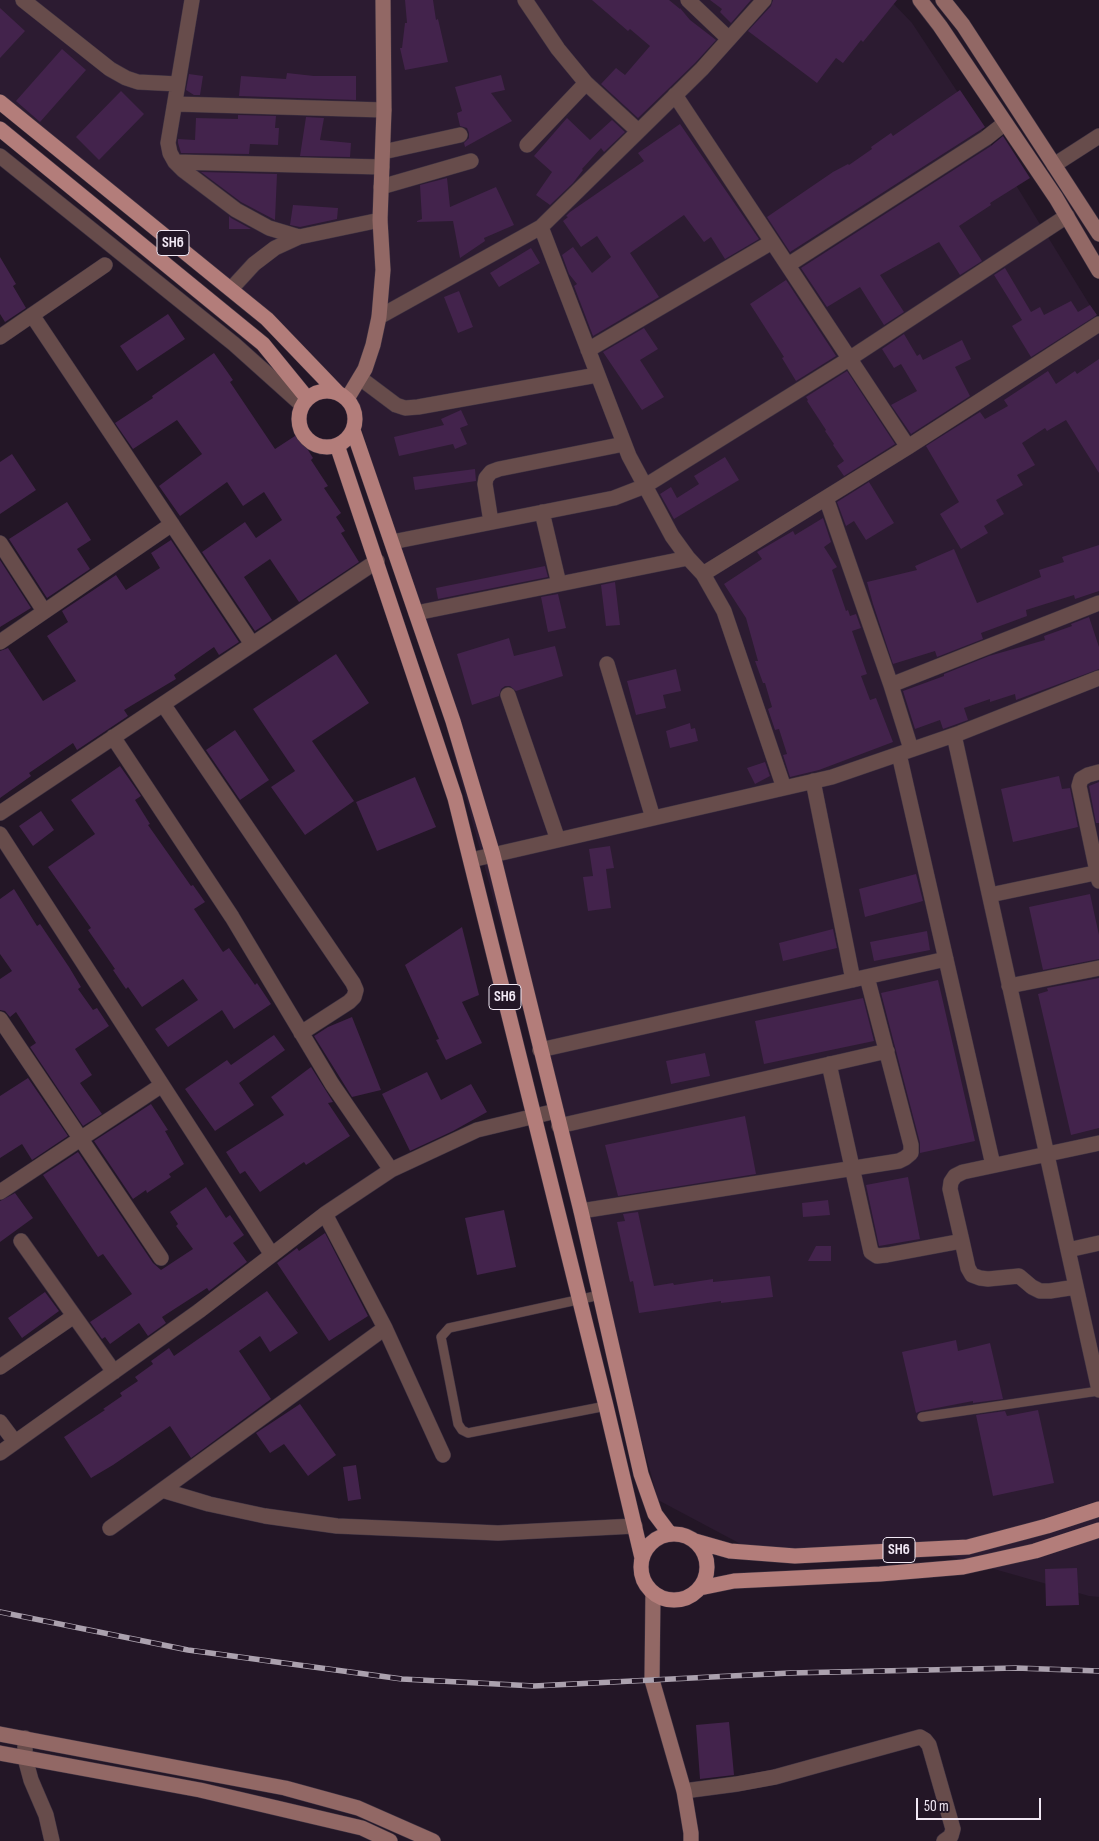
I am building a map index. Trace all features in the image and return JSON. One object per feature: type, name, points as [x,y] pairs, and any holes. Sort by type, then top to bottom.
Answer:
[{"type":"main road","name":"SH6","points":[[0,102],[267,319],[353,408],[355,422],[353,430],[453,721],[493,855],[581,1211],[641,1474],[655,1514],[670,1534],[683,1535],[695,1541],[730,1551],[795,1556],[968,1546],[1047,1526],[1099,1508]]},
{"type":"main road","name":"SH6","points":[[0,130],[263,344],[305,401]]},
{"type":"main road","points":[[342,396],[327,390],[316,392],[305,401],[298,419],[300,429],[307,439],[328,447],[337,445],[347,438],[353,430]]},
{"type":"main road","name":"SH6","points":[[337,445],[456,798],[606,1406],[642,1558],[641,1570],[644,1582],[653,1592],[663,1598],[677,1600],[692,1595],[700,1588],[734,1581],[880,1574],[963,1567],[1035,1550],[1099,1530]]},
{"type":"main road","points":[[642,1558],[648,1546],[658,1538],[670,1534]]},
{"type":"main road","points":[[695,1541],[704,1553],[707,1564],[706,1576],[700,1588]]},
{"type":"street","points":[[23,0],[110,69],[126,78],[138,82],[178,84]]},
{"type":"street","points":[[192,0],[168,143],[170,153],[175,162],[236,210],[269,228],[299,237]]},
{"type":"street","points":[[342,396],[360,378],[365,369],[373,346],[379,317],[383,270],[380,220],[384,110],[383,0]]},
{"type":"street","points":[[525,0],[558,49],[586,83],[638,131]]},
{"type":"street","points":[[688,0],[729,39]]},
{"type":"street","points":[[379,317],[541,227],[676,95],[764,0]]},
{"type":"street","points":[[920,0],[940,26],[1067,216],[1099,270]]},
{"type":"street","points":[[943,0],[963,25],[1099,234]]},
{"type":"street","points":[[527,145],[586,83]]},
{"type":"street","points":[[676,95],[908,447]]},
{"type":"street","points":[[175,104],[384,110]]},
{"type":"street","points":[[788,265],[986,138],[1005,123]]},
{"type":"street","points":[[175,162],[382,159],[460,135]]},
{"type":"street","points":[[1054,165],[1099,136]]},
{"type":"street","points":[[2,160],[305,401]]},
{"type":"street","points":[[381,187],[471,161]]},
{"type":"street","points":[[392,542],[614,498],[645,486],[849,359],[1067,216]]},
{"type":"street","points":[[231,290],[254,264],[275,248],[299,237],[380,220]]},
{"type":"street","points":[[541,227],[629,456],[672,536],[688,558],[704,574],[724,611],[784,788]]},
{"type":"street","points":[[588,350],[772,242]]},
{"type":"street","points":[[0,337],[105,265]]},
{"type":"street","points":[[32,315],[252,644]]},
{"type":"street","points":[[704,574],[908,447],[1099,324]]},
{"type":"street","points":[[360,378],[396,405],[405,408],[597,375]]},
{"type":"street","points":[[491,522],[485,484],[486,478],[491,472],[624,444]]},
{"type":"street","points":[[826,498],[891,685],[946,959],[993,1165]]},
{"type":"street","points":[[542,512],[559,584]]},
{"type":"street","points":[[0,642],[172,524]]},
{"type":"street","points":[[0,544],[44,611]]},
{"type":"street","points":[[416,613],[688,558]]},
{"type":"street","points":[[0,814],[377,561]]},
{"type":"street","points":[[891,685],[1099,603]]},
{"type":"street","points":[[607,664],[652,818]]},
{"type":"street","points":[[471,860],[832,777],[954,735],[1099,678]]},
{"type":"street","points":[[508,695],[558,840]]},
{"type":"street","points":[[163,704],[356,990],[354,997],[349,1002],[301,1033]]},
{"type":"street","points":[[954,735],[1099,1391]]},
{"type":"street","points":[[113,737],[232,917],[332,1084],[391,1170]]},
{"type":"street","points":[[990,895],[1098,875],[1079,786],[1081,779],[1099,772]]},
{"type":"street","points":[[581,1211],[899,1161],[911,1153],[912,1144],[887,1051],[860,978],[813,781]]},
{"type":"street","points":[[0,834],[272,1255]]},
{"type":"street","points":[[540,1050],[946,959]]},
{"type":"street","points":[[1010,986],[1099,968]]},
{"type":"street","points":[[0,1020],[160,1258]]},
{"type":"street","points":[[559,1126],[887,1051]]},
{"type":"street","points":[[830,1064],[871,1252],[876,1256],[888,1256],[962,1242]]},
{"type":"street","points":[[0,1192],[162,1085]]},
{"type":"street","points":[[0,1453],[199,1311],[325,1214],[391,1170],[477,1130],[556,1111]]},
{"type":"street","points":[[1076,1287],[1040,1291],[1019,1276],[980,1278],[972,1275],[968,1268],[950,1189],[951,1182],[963,1172],[1099,1143]]},
{"type":"street","points":[[325,1214],[385,1328],[443,1454]]},
{"type":"street","points":[[21,1241],[114,1372]]},
{"type":"street","points":[[1068,1250],[1099,1243]]},
{"type":"street","points":[[0,1367],[74,1316]]},
{"type":"street","points":[[110,1528],[385,1328]]},
{"type":"street","points":[[0,1422],[15,1442]]},
{"type":"street","points":[[162,1490],[209,1504],[265,1516],[337,1526],[498,1533],[634,1526]]},
{"type":"street","points":[[653,1592],[652,1680],[684,1791],[691,1841]]},
{"type":"street","points":[[0,1734],[285,1788],[358,1808],[433,1841]]},
{"type":"street","points":[[684,1791],[775,1777],[920,1737],[929,1746],[953,1829],[951,1836],[944,1841]]},
{"type":"street","points":[[25,1738],[25,1758],[46,1815],[52,1841]]},
{"type":"street","points":[[0,1753],[200,1790],[362,1828],[390,1841]]},
{"type":"lane","points":[[600,1295],[449,1328],[441,1337],[441,1342],[458,1424],[462,1430],[468,1433],[606,1406]]},
{"type":"lane","points":[[922,1417],[1099,1391]]},
{"type":"shaded area","points":[[0,0],[890,0],[912,23],[974,117],[1099,320],[1099,1597],[1089,1596],[913,1546],[752,1550],[658,1500],[386,506],[356,412],[300,344],[0,93]]},
{"type":"building","points":[[405,0],[433,0],[436,20],[438,19],[448,62],[405,70],[400,48],[402,48],[405,23],[407,23]]},
{"type":"building","points":[[592,0],[669,0],[680,8],[690,20],[716,40],[638,118],[601,84],[616,68],[625,75],[650,46],[630,29],[628,31]]},
{"type":"building","points":[[710,0],[751,0],[731,23],[720,12],[722,9]]},
{"type":"building","points":[[773,0],[897,0],[863,42],[861,40],[843,63],[836,58],[817,83],[748,31],[771,6]]},
{"type":"building","points":[[0,8],[25,31],[0,58]]},
{"type":"building","points":[[62,49],[86,70],[40,122],[16,101]]},
{"type":"building","points":[[287,73],[314,76],[356,76],[356,100],[239,96],[241,76],[286,79]]},
{"type":"building","points":[[189,74],[203,76],[200,95],[194,95],[186,90]]},
{"type":"building","points":[[501,75],[505,90],[491,93],[512,121],[465,147],[464,143],[469,138],[469,133],[467,128],[460,126],[457,113],[462,111],[455,87]]},
{"type":"building","points":[[960,90],[985,127],[790,252],[767,217],[833,172],[849,165],[891,133],[893,136]]},
{"type":"building","points":[[121,91],[144,114],[99,160],[76,137]]},
{"type":"building","points":[[238,115],[276,116],[275,128],[279,128],[278,145],[250,144],[249,154],[181,153],[178,139],[195,140],[196,118],[238,119]]},
{"type":"building","points":[[306,117],[324,118],[320,140],[351,143],[350,157],[300,156]]},
{"type":"building","points":[[567,118],[590,140],[612,120],[625,132],[604,152],[601,148],[582,169],[573,183],[550,205],[536,195],[552,172],[534,156]]},
{"type":"building","points":[[680,124],[759,239],[725,259],[711,237],[704,242],[684,215],[630,253],[659,297],[593,336],[574,286],[577,284],[569,274],[562,255],[573,247],[592,273],[611,257],[597,236],[581,247],[563,221],[570,212],[644,161],[638,153]]},
{"type":"building","points":[[1003,136],[1030,178],[990,203],[991,205],[959,226],[982,261],[960,275],[939,242],[880,275],[904,312],[884,325],[860,287],[827,307],[801,268],[991,146]]},
{"type":"building","points":[[201,172],[277,174],[275,220],[241,202]]},
{"type":"building","points":[[447,178],[450,207],[496,187],[514,225],[484,238],[485,241],[460,258],[453,221],[417,222],[422,219],[420,185]]},
{"type":"building","points":[[293,205],[338,208],[337,219],[300,227],[290,225]]},
{"type":"building","points":[[229,216],[231,218],[251,229],[229,229]]},
{"type":"building","points":[[531,248],[540,263],[499,287],[490,273]]},
{"type":"building","points":[[0,257],[16,284],[13,286],[26,308],[5,322],[0,314]]},
{"type":"building","points":[[1005,268],[1031,312],[1040,307],[1044,315],[1071,301],[1078,312],[1090,305],[1097,315],[1031,357],[1012,326],[1022,320],[994,275]]},
{"type":"building","points":[[786,280],[836,356],[796,381],[782,358],[784,357],[750,304]]},
{"type":"building","points":[[459,291],[473,327],[458,333],[444,297]]},
{"type":"building","points":[[168,314],[185,339],[137,371],[120,346]]},
{"type":"building","points":[[644,328],[658,349],[640,360],[664,397],[642,410],[603,352]]},
{"type":"building","points":[[904,334],[917,356],[920,354],[923,360],[962,340],[971,359],[955,367],[970,396],[911,434],[891,405],[917,391],[901,364],[894,368],[882,349]]},
{"type":"building","points":[[214,353],[233,380],[230,382],[275,449],[298,434],[313,458],[311,460],[328,486],[324,488],[341,513],[336,517],[345,531],[341,533],[359,562],[299,602],[270,559],[244,577],[272,620],[255,631],[202,552],[245,522],[256,538],[282,520],[264,492],[243,506],[227,482],[180,516],[159,486],[202,454],[177,420],[133,449],[115,423],[153,398],[152,396]]},
{"type":"building","points":[[1099,359],[1099,473],[1066,420],[1047,431],[1045,428],[1022,443],[1035,465],[1017,475],[1023,485],[996,500],[1004,514],[984,526],[988,533],[961,549],[940,514],[959,502],[926,446],[980,412],[985,419],[1008,406],[1004,400],[1048,371],[1056,384],[1075,371],[1077,374]]},
{"type":"building","points":[[847,371],[895,444],[844,476],[837,466],[844,461],[806,397]]},
{"type":"building","points":[[461,410],[468,425],[460,428],[467,444],[455,449],[453,444],[399,456],[394,437],[444,425],[441,419]]},
{"type":"building","points":[[12,454],[36,490],[0,514],[0,462]]},
{"type":"building","points":[[725,457],[739,480],[674,519],[660,494],[671,487],[677,498],[699,484],[694,476]]},
{"type":"building","points":[[475,469],[476,481],[415,490],[413,477]]},
{"type":"building","points":[[869,482],[894,523],[866,540],[854,521],[846,526],[837,502]]},
{"type":"building","points":[[67,502],[91,540],[77,549],[90,569],[47,598],[9,539]]},
{"type":"building","points":[[823,518],[831,542],[824,547],[837,567],[832,570],[846,611],[848,610],[850,616],[856,614],[861,628],[852,631],[867,674],[861,676],[870,700],[876,698],[893,742],[819,770],[790,777],[783,755],[787,754],[779,729],[775,730],[768,709],[772,707],[765,683],[763,683],[755,661],[758,661],[746,618],[724,584],[762,559],[757,552],[793,531],[795,535]]},
{"type":"building","points":[[171,540],[239,642],[219,655],[214,647],[174,675],[176,679],[124,710],[128,716],[77,750],[73,743],[29,773],[31,776],[0,798],[0,651],[8,648],[43,701],[76,681],[47,636],[68,622],[62,611],[116,575],[126,590],[160,568],[151,553]]},
{"type":"building","points":[[1099,545],[1099,591],[1075,599],[1074,595],[1026,610],[1027,616],[981,633],[983,639],[937,657],[935,651],[893,664],[867,582],[917,570],[915,566],[954,549],[977,603],[1041,577],[1039,570],[1064,562],[1062,557]]},
{"type":"building","points":[[0,560],[31,608],[0,627]]},
{"type":"building","points":[[545,566],[548,577],[438,599],[436,588]]},
{"type":"building","points":[[615,582],[620,625],[606,626],[601,585]]},
{"type":"building","points":[[558,594],[566,628],[548,632],[541,597]]},
{"type":"building","points":[[1089,617],[1099,647],[1099,669],[1016,700],[1015,694],[990,702],[990,699],[964,708],[968,720],[943,729],[940,720],[915,729],[903,691],[944,676],[944,674],[989,656],[1045,640],[1044,636],[1072,626],[1071,624]]},
{"type":"building","points":[[509,638],[514,656],[555,646],[563,676],[516,691],[510,686],[505,686],[501,689],[499,696],[472,705],[457,654]]},
{"type":"building","points":[[336,654],[369,703],[312,741],[354,801],[305,835],[271,787],[295,771],[253,709]]},
{"type":"building","points":[[676,669],[681,691],[663,695],[666,708],[636,715],[627,681]]},
{"type":"building","points":[[690,723],[691,729],[695,728],[698,741],[670,748],[666,731]]},
{"type":"building","points":[[235,730],[269,780],[240,800],[206,750]]},
{"type":"building","points":[[765,762],[770,776],[755,784],[747,768]]},
{"type":"building","points":[[120,766],[141,796],[135,800],[150,824],[148,825],[191,886],[193,885],[205,902],[194,909],[223,952],[229,948],[271,1004],[234,1029],[222,1010],[168,1047],[155,1029],[198,1000],[183,979],[142,1007],[113,970],[115,969],[88,930],[91,928],[48,867],[95,834],[71,800]]},
{"type":"building","points":[[1059,776],[1062,789],[1070,788],[1078,827],[1013,842],[1001,789]]},
{"type":"building","points":[[415,777],[436,827],[377,851],[356,802]]},
{"type":"building","points":[[1099,782],[1099,823],[1096,823],[1089,786]]},
{"type":"building","points":[[41,811],[54,830],[33,846],[19,826]]},
{"type":"building","points":[[610,846],[614,868],[606,869],[611,908],[588,911],[583,877],[593,876],[589,849]]},
{"type":"building","points":[[916,874],[923,901],[865,917],[859,889]]},
{"type":"building","points":[[14,889],[37,926],[40,924],[69,967],[81,987],[78,989],[93,1010],[97,1008],[109,1026],[75,1049],[92,1075],[80,1083],[102,1114],[83,1126],[30,1047],[36,1043],[16,1012],[10,1017],[5,1011],[0,1010],[0,979],[12,971],[0,954],[0,899]]},
{"type":"building","points":[[1090,894],[1099,935],[1099,959],[1043,970],[1029,907]]},
{"type":"building","points":[[462,927],[479,995],[462,1002],[482,1043],[446,1060],[436,1040],[439,1039],[405,965]]},
{"type":"building","points":[[833,929],[837,948],[783,961],[779,943]]},
{"type":"building","points":[[927,931],[930,950],[874,961],[870,942]]},
{"type":"building","points":[[1099,978],[1099,1128],[1071,1135],[1038,994],[1048,991],[1047,988]]},
{"type":"building","points":[[938,980],[975,1141],[920,1153],[920,1143],[881,993]]},
{"type":"building","points":[[863,998],[874,1041],[764,1064],[755,1021]]},
{"type":"building","points":[[352,1017],[381,1090],[352,1097],[314,1036],[328,1027]]},
{"type":"building","points":[[274,1035],[285,1050],[239,1083],[254,1105],[215,1131],[185,1089],[227,1060],[231,1065]]},
{"type":"building","points":[[705,1053],[710,1076],[671,1084],[666,1061]]},
{"type":"building","points":[[311,1067],[333,1102],[328,1103],[350,1136],[306,1165],[304,1162],[260,1192],[245,1171],[240,1174],[226,1152],[284,1115],[271,1097]]},
{"type":"building","points":[[427,1072],[441,1100],[471,1084],[487,1112],[453,1131],[410,1151],[382,1094]]},
{"type":"building","points":[[28,1078],[68,1136],[32,1160],[22,1144],[0,1158],[0,1096]]},
{"type":"building","points":[[151,1104],[168,1130],[165,1131],[184,1164],[169,1174],[171,1177],[147,1193],[146,1190],[133,1199],[94,1141]]},
{"type":"building","points":[[745,1116],[756,1174],[618,1196],[605,1145]]},
{"type":"building","points":[[78,1152],[153,1263],[161,1270],[193,1249],[176,1226],[178,1224],[170,1212],[206,1187],[226,1218],[230,1215],[244,1235],[233,1243],[247,1262],[209,1291],[207,1288],[162,1317],[166,1323],[148,1336],[139,1323],[110,1344],[105,1337],[102,1339],[90,1322],[132,1294],[103,1254],[98,1257],[43,1175]]},
{"type":"building","points":[[908,1177],[920,1239],[879,1246],[866,1185]]},
{"type":"building","points":[[15,1193],[33,1218],[0,1242],[0,1201]]},
{"type":"building","points":[[828,1200],[830,1215],[803,1217],[802,1203]]},
{"type":"building","points":[[504,1210],[516,1267],[477,1275],[465,1218]]},
{"type":"building","points":[[638,1212],[654,1286],[713,1279],[713,1282],[770,1276],[773,1297],[721,1303],[721,1301],[639,1313],[633,1281],[630,1282],[617,1222],[625,1221],[623,1214]]},
{"type":"building","points":[[325,1233],[368,1316],[329,1341],[277,1263],[297,1248],[299,1251]]},
{"type":"building","points":[[816,1246],[831,1246],[831,1261],[808,1261]]},
{"type":"building","points":[[267,1291],[298,1333],[270,1352],[260,1336],[239,1351],[271,1399],[191,1458],[170,1426],[91,1478],[64,1437],[105,1410],[103,1409],[122,1396],[120,1393],[138,1381],[135,1377],[153,1364],[151,1361],[169,1348],[174,1356]]},
{"type":"building","points":[[45,1292],[59,1311],[22,1338],[8,1318]]},
{"type":"building","points":[[956,1340],[958,1351],[990,1343],[1003,1399],[973,1403],[973,1401],[916,1413],[902,1352]]},
{"type":"building","points":[[300,1404],[336,1455],[308,1476],[284,1444],[270,1453],[256,1433]]},
{"type":"building","points":[[1038,1410],[1054,1483],[993,1496],[976,1415],[1005,1411],[1007,1416]]},
{"type":"building","points":[[356,1465],[361,1499],[348,1501],[343,1467]]},
{"type":"building","points":[[1077,1568],[1079,1605],[1046,1606],[1045,1569]]},
{"type":"building","points":[[729,1722],[734,1775],[700,1779],[696,1725]]},
{"type":"railway","points":[[0,1612],[188,1650],[402,1679],[534,1686],[790,1673],[1016,1668],[1099,1671]]}]
